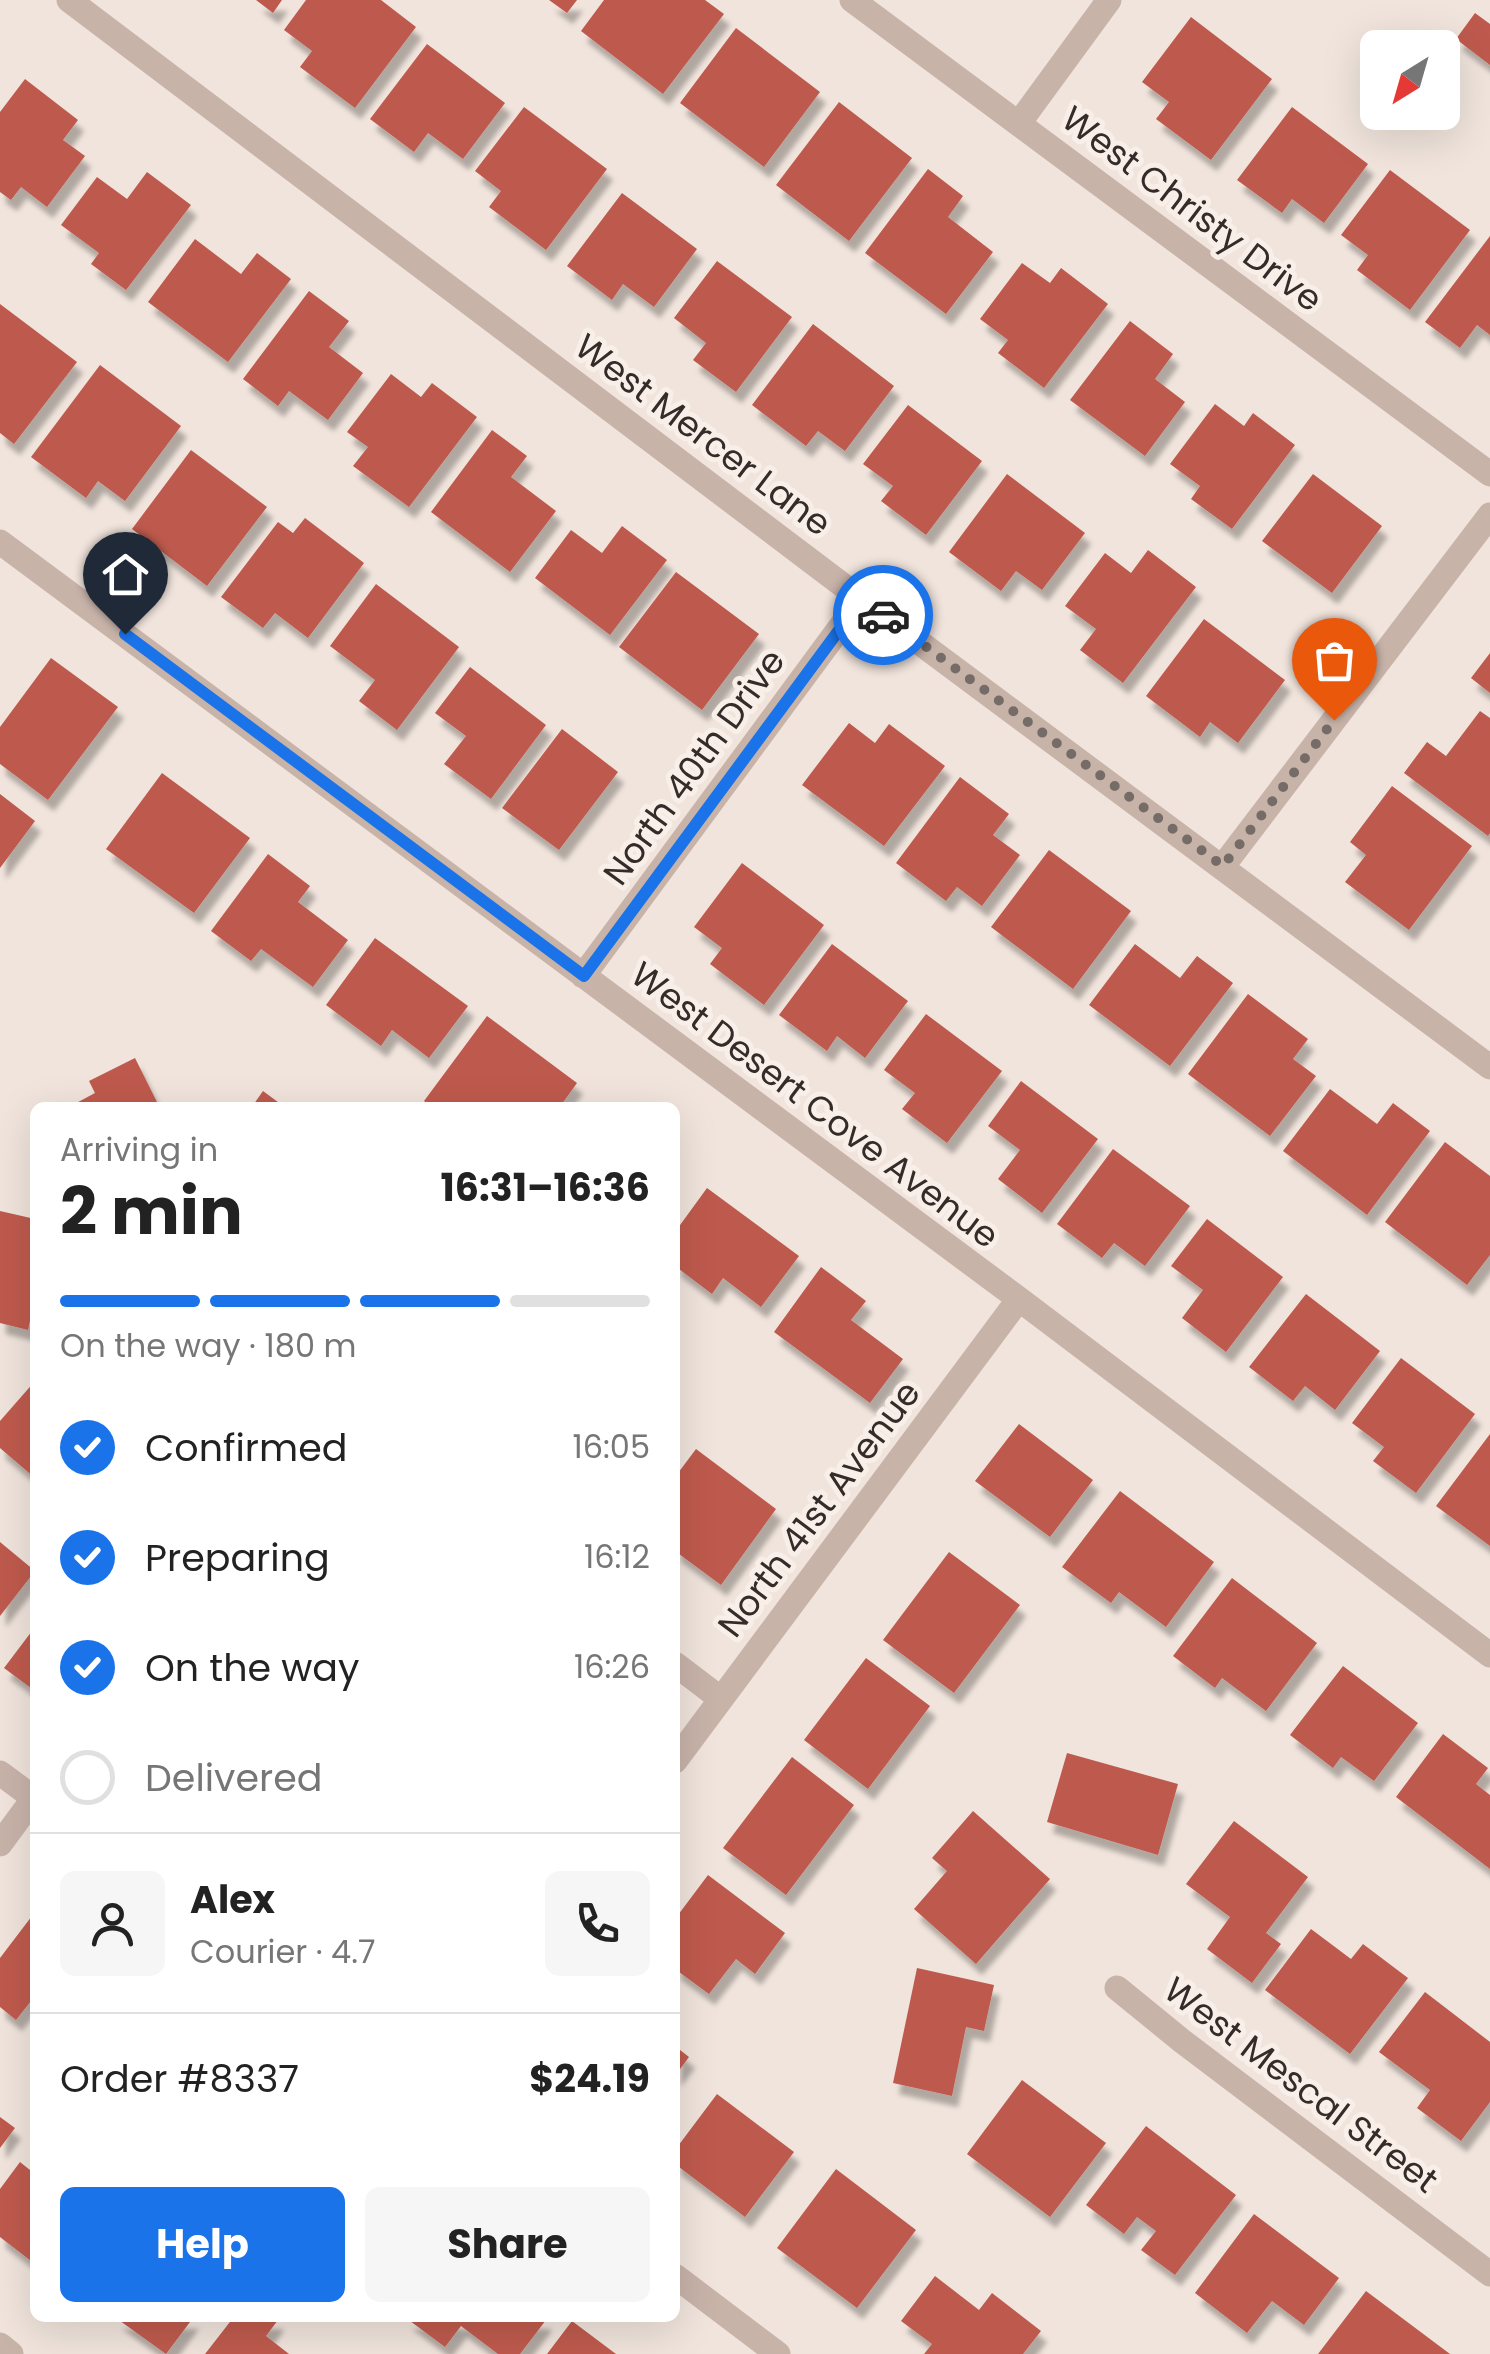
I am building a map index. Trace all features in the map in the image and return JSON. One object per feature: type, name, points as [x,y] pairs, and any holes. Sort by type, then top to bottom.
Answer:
[{"type":"street","name":"West Mercer Lane","points":[[68,0],[1490,1067]]},
{"type":"street","name":"West Christy Drive","points":[[852,0],[1490,474]]},
{"type":"street","points":[[1018,123],[1110,0]]},
{"type":"street","points":[[1223,866],[1490,515]]},
{"type":"street","name":"West Desert Cove Avenue","points":[[3,552],[584,976],[1490,1655]]},
{"type":"street","name":"North 40th Drive","points":[[584,976],[862,599]]},
{"type":"street","name":"North 41st Avenue","points":[[680,1755],[1018,1299]]},
{"type":"street","points":[[680,1668],[722,1699]]},
{"type":"street","points":[[0,1773],[30,1795]]},
{"type":"street","points":[[0,1844],[30,1803]]},
{"type":"street","name":"West Mescal Street","points":[[1117,1988],[1490,2274]]},
{"type":"street","points":[[680,2280],[778,2354]]},
{"type":"street","points":[[0,2346],[12,2354]]},
{"type":"building","points":[[256,0],[282,0],[273,13]]},
{"type":"building","points":[[306,0],[381,0],[416,27],[355,108],[300,67],[312,51],[284,30]]},
{"type":"building","points":[[549,0],[577,0],[567,13]]},
{"type":"building","points":[[604,0],[705,0],[724,14],[663,94],[581,31]]},
{"type":"building","points":[[1475,13],[1490,24],[1490,65],[1460,42],[1460,34]]},
{"type":"building","points":[[1191,17],[1272,79],[1211,160],[1156,119],[1169,102],[1142,82]]},
{"type":"building","points":[[736,28],[820,92],[764,167],[680,103]]},
{"type":"building","points":[[427,44],[505,103],[463,159],[428,133],[414,152],[370,119]]},
{"type":"building","points":[[25,79],[78,120],[63,140],[85,156],[47,207],[21,187],[11,200],[0,192],[0,112]]},
{"type":"building","points":[[839,102],[912,158],[849,241],[776,185]]},
{"type":"building","points":[[524,107],[607,169],[546,250],[489,207],[501,191],[475,171]]},
{"type":"building","points":[[1292,107],[1368,164],[1324,223],[1292,199],[1282,213],[1237,180]]},
{"type":"building","points":[[928,169],[963,196],[948,217],[993,252],[946,314],[865,253]]},
{"type":"building","points":[[1390,170],[1470,230],[1410,310],[1357,270],[1368,255],[1341,235]]},
{"type":"building","points":[[147,172],[191,205],[126,290],[91,264],[99,253],[61,225],[97,177],[127,199]]},
{"type":"building","points":[[622,193],[697,249],[654,307],[623,284],[612,300],[567,266]]},
{"type":"building","points":[[1490,236],[1490,335],[1477,325],[1460,348],[1425,322]]},
{"type":"building","points":[[195,239],[241,274],[257,253],[291,279],[228,362],[148,302]]},
{"type":"building","points":[[717,261],[792,317],[736,392],[693,360],[706,343],[674,318]]},
{"type":"building","points":[[1022,263],[1050,283],[1061,268],[1108,304],[1044,388],[998,353],[1008,340],[980,319]]},
{"type":"building","points":[[309,291],[349,321],[329,347],[363,373],[328,420],[289,391],[278,406],[243,379]]},
{"type":"building","points":[[0,304],[77,362],[14,444],[0,433]]},
{"type":"building","points":[[1130,321],[1173,354],[1155,379],[1185,402],[1145,456],[1070,400]]},
{"type":"building","points":[[813,324],[894,386],[845,451],[818,431],[806,446],[752,405]]},
{"type":"building","points":[[100,365],[181,426],[125,501],[98,481],[86,498],[31,457]]},
{"type":"building","points":[[391,374],[421,397],[432,383],[477,417],[409,507],[353,466],[368,447],[347,432]]},
{"type":"building","points":[[1215,404],[1244,426],[1253,413],[1295,445],[1232,529],[1191,499],[1200,486],[1170,464]]},
{"type":"building","points":[[908,405],[982,461],[926,535],[881,501],[893,486],[863,464]]},
{"type":"building","points":[[492,430],[527,456],[511,477],[556,511],[510,572],[431,512]]},
{"type":"building","points":[[191,450],[267,507],[207,586],[132,529]]},
{"type":"building","points":[[1007,474],[1085,533],[1042,590],[1016,571],[1001,591],[949,552]]},
{"type":"building","points":[[1313,474],[1382,526],[1332,593],[1262,541]]},
{"type":"building","points":[[305,518],[364,563],[308,638],[275,613],[263,628],[221,597],[278,522],[293,533]]},
{"type":"building","points":[[622,526],[667,560],[610,635],[535,578],[571,530],[602,553]]},
{"type":"building","points":[[1148,550],[1196,587],[1123,683],[1080,650],[1096,629],[1065,606],[1105,553],[1131,573]]},
{"type":"building","points":[[676,572],[759,634],[702,710],[619,647]]},
{"type":"building","points":[[376,584],[459,647],[397,730],[359,701],[375,680],[330,646]]},
{"type":"building","points":[[1204,619],[1285,680],[1238,743],[1210,722],[1200,737],[1146,696]]},
{"type":"building","points":[[1490,653],[1490,693],[1471,678]]},
{"type":"building","points":[[51,658],[118,707],[48,800],[0,764],[0,727]]},
{"type":"building","points":[[470,667],[546,725],[491,799],[444,764],[466,736],[435,713]]},
{"type":"building","points":[[1480,711],[1490,718],[1488,836],[1404,773],[1427,742],[1446,756]]},
{"type":"building","points":[[849,723],[875,743],[889,724],[945,766],[884,846],[802,785]]},
{"type":"building","points":[[562,729],[618,772],[559,850],[502,808]]},
{"type":"building","points":[[162,773],[250,838],[194,913],[106,849]]},
{"type":"building","points":[[960,777],[1009,814],[993,835],[1020,855],[982,906],[957,887],[946,901],[896,863]]},
{"type":"building","points":[[1392,786],[1472,846],[1409,930],[1345,882],[1366,855],[1350,842]]},
{"type":"building","points":[[0,794],[35,821],[0,868]]},
{"type":"building","points":[[1049,850],[1131,911],[1073,989],[991,927]]},
{"type":"building","points":[[268,854],[310,886],[298,902],[348,940],[313,987],[261,949],[251,961],[211,931]]},
{"type":"building","points":[[742,863],[824,925],[764,1005],[710,964],[722,948],[694,927]]},
{"type":"building","points":[[375,938],[468,1006],[429,1058],[392,1030],[381,1046],[326,1005]]},
{"type":"building","points":[[832,944],[908,1001],[865,1058],[837,1036],[827,1051],[779,1015]]},
{"type":"building","points":[[1135,944],[1180,978],[1197,956],[1233,983],[1170,1066],[1089,1005]]},
{"type":"building","points":[[1248,994],[1308,1039],[1293,1059],[1316,1076],[1270,1136],[1188,1074]]},
{"type":"building","points":[[926,1014],[1002,1071],[947,1143],[902,1109],[915,1093],[884,1070]]},
{"type":"building","points":[[487,1016],[577,1083],[563,1102],[424,1101]]},
{"type":"building","points":[[135,1058],[157,1102],[78,1102],[95,1093],[89,1081]]},
{"type":"building","points":[[1021,1081],[1098,1139],[1042,1213],[998,1179],[1020,1150],[988,1126]]},
{"type":"building","points":[[1330,1089],[1377,1124],[1393,1103],[1430,1131],[1367,1215],[1283,1151]]},
{"type":"building","points":[[263,1091],[278,1102],[255,1102]]},
{"type":"building","points":[[1445,1142],[1490,1176],[1490,1255],[1467,1285],[1385,1222]]},
{"type":"building","points":[[1113,1149],[1190,1206],[1145,1266],[1114,1243],[1102,1258],[1057,1224]]},
{"type":"building","points":[[707,1188],[799,1256],[761,1307],[723,1278],[712,1294],[680,1270],[680,1225]]},
{"type":"building","points":[[0,1211],[30,1218],[30,1321],[28,1330],[0,1323]]},
{"type":"building","points":[[1207,1219],[1283,1277],[1226,1352],[1182,1318],[1203,1290],[1171,1266]]},
{"type":"building","points":[[821,1267],[866,1301],[851,1320],[903,1359],[870,1403],[774,1332]]},
{"type":"building","points":[[1306,1294],[1380,1351],[1335,1410],[1305,1386],[1293,1401],[1249,1367]]},
{"type":"building","points":[[1401,1358],[1475,1414],[1416,1493],[1373,1461],[1384,1447],[1352,1423]]},
{"type":"building","points":[[30,1387],[30,1474],[0,1448],[0,1421]]},
{"type":"building","points":[[1019,1424],[1093,1480],[1050,1537],[975,1481]]},
{"type":"building","points":[[1490,1434],[1490,1546],[1436,1506]]},
{"type":"building","points":[[696,1449],[776,1509],[721,1585],[680,1555],[680,1470]]},
{"type":"building","points":[[1120,1491],[1214,1562],[1166,1627],[1119,1592],[1111,1603],[1062,1567]]},
{"type":"building","points":[[0,1542],[30,1567],[30,1577],[0,1616]]},
{"type":"building","points":[[949,1552],[1020,1605],[954,1693],[883,1640]]},
{"type":"building","points":[[1232,1578],[1317,1643],[1266,1711],[1222,1678],[1215,1688],[1173,1656]]},
{"type":"building","points":[[30,1634],[30,1687],[4,1668]]},
{"type":"building","points":[[866,1658],[930,1706],[868,1789],[804,1740]]},
{"type":"building","points":[[1343,1666],[1418,1723],[1374,1781],[1341,1757],[1333,1768],[1290,1735]]},
{"type":"building","points":[[1443,1734],[1488,1768],[1476,1784],[1490,1795],[1490,1869],[1396,1797]]},
{"type":"building","points":[[1067,1753],[1178,1784],[1158,1855],[1047,1822]]},
{"type":"building","points":[[792,1757],[854,1805],[786,1895],[723,1848]]},
{"type":"building","points":[[973,1811],[1050,1879],[976,1964],[914,1909],[947,1871],[932,1858]]},
{"type":"building","points":[[1234,1821],[1308,1877],[1266,1933],[1281,1944],[1252,1983],[1207,1949],[1230,1917],[1186,1884]]},
{"type":"building","points":[[708,1875],[785,1933],[755,1974],[736,1959],[709,1994],[680,1973],[680,1912]]},
{"type":"building","points":[[30,1919],[30,2002],[16,2020],[0,2007],[0,1958]]},
{"type":"building","points":[[1311,1929],[1351,1959],[1363,1944],[1408,1978],[1350,2054],[1265,1990]]},
{"type":"building","points":[[917,1968],[994,1985],[984,2031],[966,2027],[952,2096],[893,2083]]},
{"type":"building","points":[[1425,1992],[1490,2042],[1490,2102],[1461,2141],[1417,2108],[1430,2090],[1379,2052]]},
{"type":"building","points":[[680,2050],[689,2057],[680,2069]]},
{"type":"building","points":[[1022,2080],[1106,2143],[1050,2217],[967,2154]]},
{"type":"building","points":[[717,2094],[794,2152],[745,2217],[680,2168],[680,2143]]},
{"type":"building","points":[[0,2117],[15,2128],[0,2148]]},
{"type":"building","points":[[1146,2126],[1236,2195],[1175,2275],[1141,2250],[1156,2231],[1137,2217],[1124,2234],[1086,2205]]},
{"type":"building","points":[[20,2162],[30,2170],[30,2260],[0,2237],[0,2189]]},
{"type":"building","points":[[836,2169],[916,2230],[857,2308],[777,2248]]},
{"type":"building","points":[[1254,2214],[1339,2278],[1304,2325],[1272,2301],[1247,2333],[1195,2293]]},
{"type":"building","points":[[935,2276],[979,2310],[992,2293],[1041,2331],[1023,2354],[924,2354],[932,2344],[901,2321]]},
{"type":"building","points":[[1366,2291],[1450,2354],[1318,2354]]},
{"type":"building","points":[[122,2322],[190,2322],[166,2354]]},
{"type":"building","points":[[230,2322],[276,2322],[266,2336],[289,2354],[205,2354]]},
{"type":"building","points":[[411,2322],[544,2322],[520,2354],[498,2354],[461,2326],[445,2347]]},
{"type":"building","points":[[573,2322],[616,2354],[547,2354]]},
{"type":"way so far","points":[[883,615],[1223,866],[1334,720]]},
{"type":"route","points":[[125,634],[584,976],[862,599],[883,615]]}]
